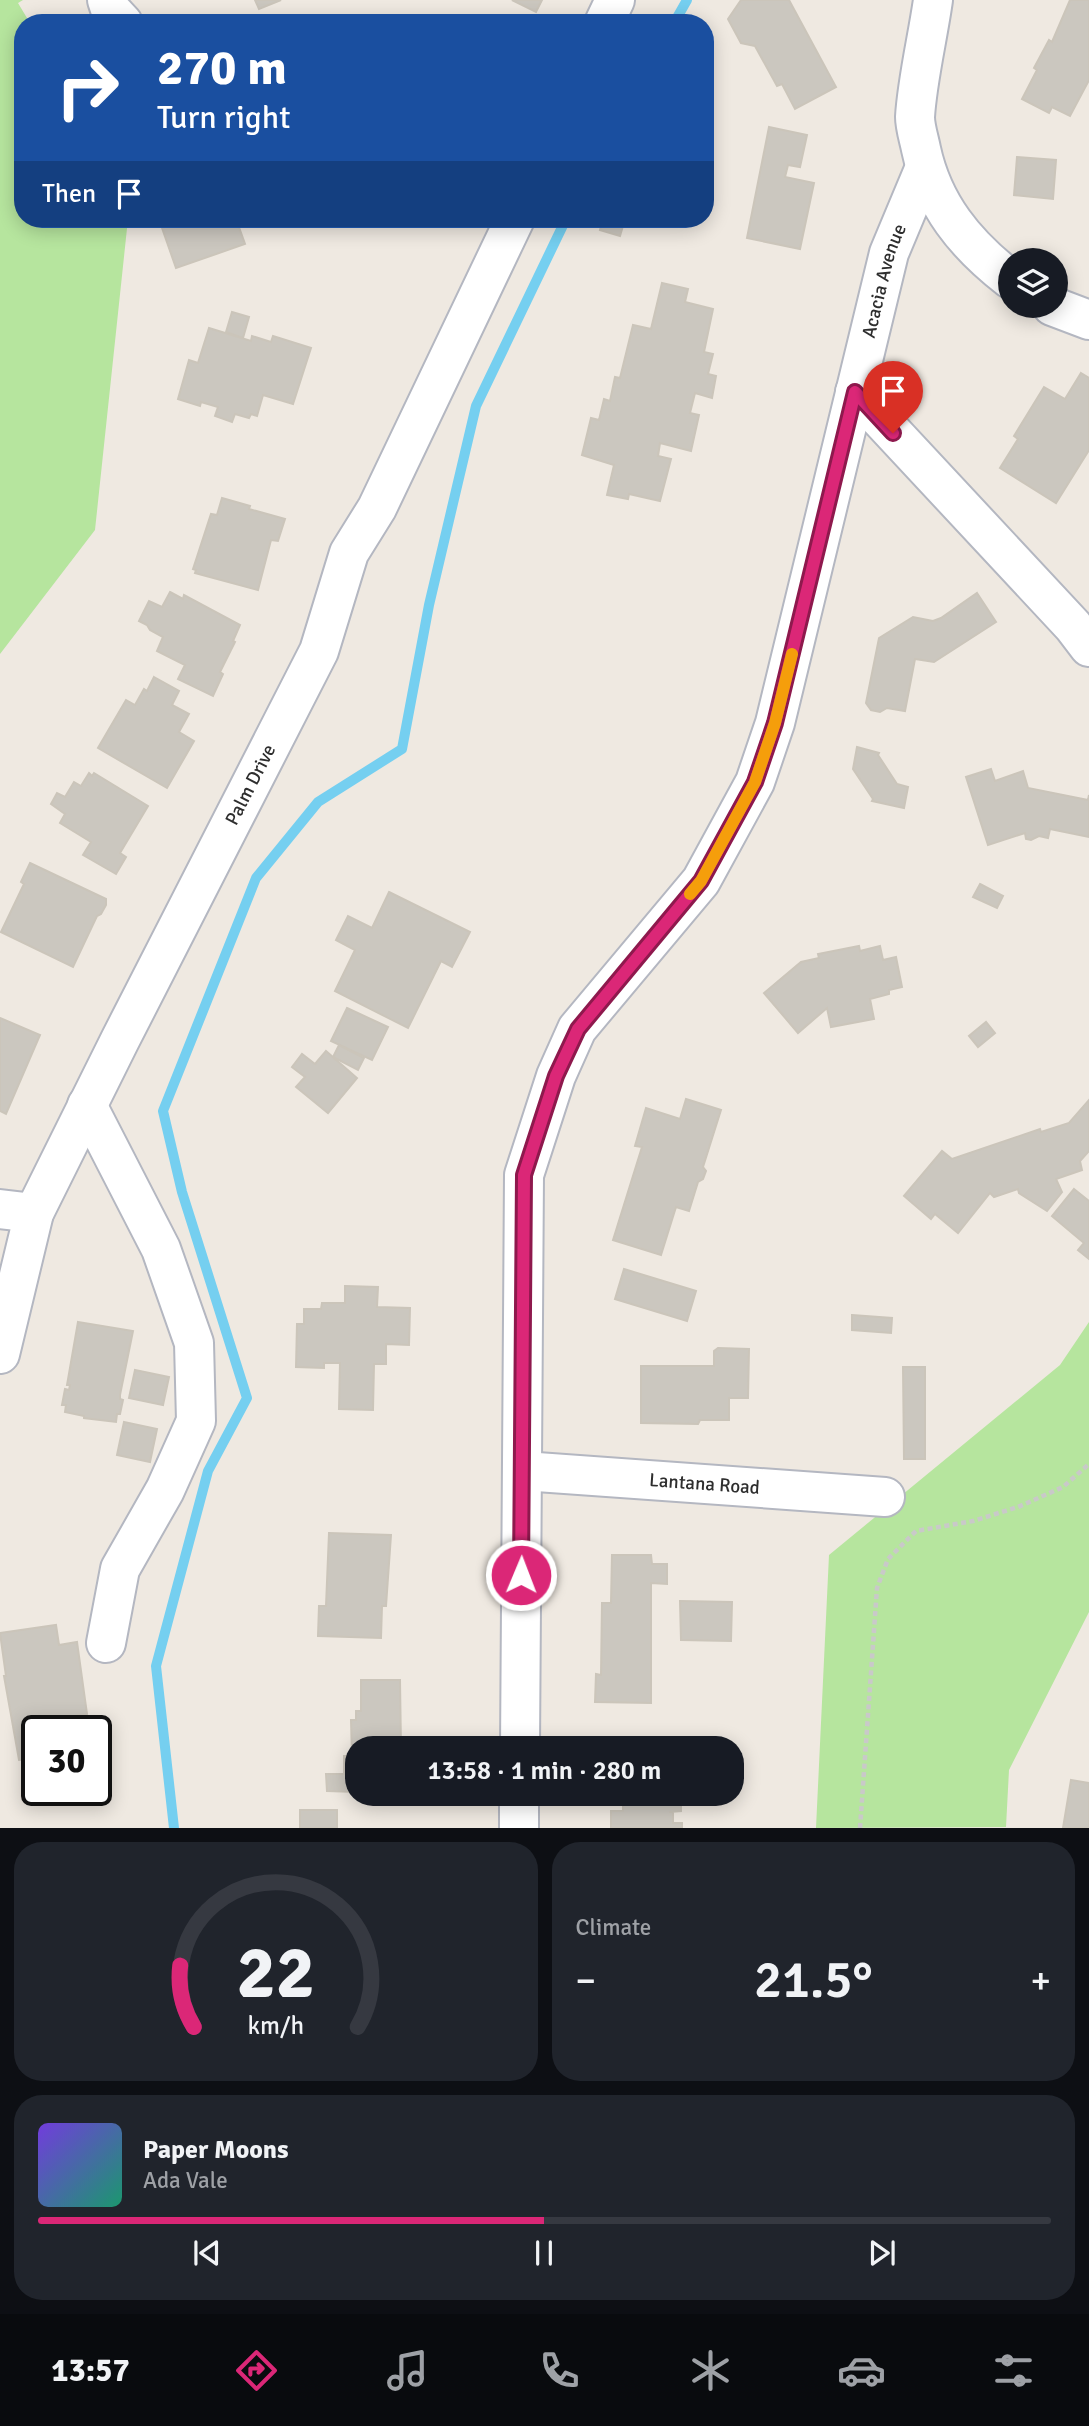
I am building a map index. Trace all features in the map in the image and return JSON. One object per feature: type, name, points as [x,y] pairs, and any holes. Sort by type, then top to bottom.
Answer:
[{"type":"street","points":[[933,0],[915,119],[925,167],[939,201],[956,226],[998,268]]},
{"type":"street","name":"Acacia Avenue","points":[[520,1736],[524,1175],[556,1076],[578,1029],[701,881],[755,782],[775,723],[889,253],[925,167]]},
{"type":"street","name":"Palm Drive","points":[[0,1354],[17,1211],[88,1105],[319,651],[349,553],[377,508],[511,228]]},
{"type":"street","points":[[1068,312],[1089,320]]},
{"type":"street","points":[[855,392],[1089,646]]},
{"type":"street","points":[[88,1105],[160,1250],[194,1343],[196,1420],[165,1490],[120,1569],[106,1643]]},
{"type":"street","name":"Lantana Road","points":[[523,1471],[885,1497]]},
{"type":"street","points":[[519,1806],[519,1828]]},
{"type":"path","points":[[860,1828],[877,1588],[888,1559],[916,1531],[973,1521],[1018,1507],[1063,1487],[1089,1464]]},
{"type":"green space","points":[[0,0],[23,0],[18,3],[25,14],[14,14],[14,228],[127,228],[95,530],[0,654]]},
{"type":"green space","points":[[1089,1322],[1089,1612],[1009,1770],[1006,1827],[816,1828],[829,1555],[1060,1365]]},
{"type":"building","points":[[255,0],[281,0],[259,9]]},
{"type":"building","points":[[512,0],[542,0],[536,12]]},
{"type":"building","points":[[741,0],[789,0],[836,87],[795,109],[782,84],[777,86],[755,46],[741,43],[728,19]]},
{"type":"building","points":[[1070,0],[1089,0],[1089,80],[1070,116],[1052,107],[1049,113],[1022,99],[1037,70],[1034,68],[1049,40],[1052,42]]},
{"type":"building","points":[[769,127],[807,135],[800,167],[788,165],[785,177],[814,183],[800,249],[747,238]]},
{"type":"building","points":[[1017,157],[1056,160],[1053,199],[1014,195]]},
{"type":"building","points":[[162,228],[239,228],[245,244],[176,268]]},
{"type":"building","points":[[601,228],[622,228],[620,236]]},
{"type":"building","points":[[662,283],[688,289],[685,302],[713,309],[704,352],[713,354],[708,374],[716,376],[712,398],[695,393],[690,413],[699,415],[691,451],[660,443],[658,456],[671,459],[660,501],[629,494],[628,499],[607,495],[614,465],[582,455],[591,418],[599,420],[604,399],[610,401],[615,377],[620,378],[633,325],[651,329]]},
{"type":"building","points":[[232,312],[249,317],[243,338],[226,332]]},
{"type":"building","points":[[209,328],[251,341],[252,336],[271,342],[273,336],[311,348],[293,404],[263,395],[257,416],[251,414],[249,418],[235,414],[232,422],[215,416],[218,407],[201,402],[200,406],[178,399],[189,360],[198,363]]},
{"type":"building","points":[[1081,373],[1089,378],[1089,450],[1056,503],[1000,468],[1018,439],[1014,436],[1044,387],[1065,399]]},
{"type":"building","points":[[222,498],[285,519],[278,541],[271,540],[258,590],[195,573],[196,570],[193,569],[211,514],[217,515]]},
{"type":"building","points":[[170,592],[183,599],[184,595],[240,625],[213,696],[178,679],[185,665],[157,651],[163,637],[139,621],[149,601],[162,607]]},
{"type":"building","points":[[977,593],[996,622],[934,662],[915,659],[905,711],[887,708],[880,712],[871,710],[866,703],[879,638],[913,617],[933,621],[941,618]]},
{"type":"building","points":[[154,677],[179,691],[172,705],[189,714],[179,732],[194,741],[167,788],[98,748],[126,700],[135,705]]},
{"type":"building","points":[[857,747],[879,753],[897,784],[908,787],[904,808],[872,801],[853,769]]},
{"type":"building","points":[[991,769],[995,781],[1023,771],[1028,788],[1088,800],[1089,795],[1089,837],[1050,829],[1048,838],[1039,836],[1026,839],[1025,833],[988,845],[966,777]]},
{"type":"building","points":[[89,773],[92,776],[94,773],[148,806],[120,853],[126,857],[116,874],[83,855],[91,842],[60,823],[65,814],[51,804],[57,793],[65,797],[74,782],[81,786]]},
{"type":"building","points":[[30,863],[106,899],[106,905],[97,916],[73,967],[1,932],[24,884],[21,882]]},
{"type":"building","points":[[980,884],[1003,896],[997,908],[973,897]]},
{"type":"building","points":[[389,892],[470,932],[452,967],[441,961],[408,1028],[335,991],[355,950],[336,940],[348,916],[372,928]]},
{"type":"building","points":[[859,946],[860,951],[880,946],[883,960],[896,957],[902,987],[870,999],[874,1019],[831,1027],[827,1008],[798,1033],[764,993],[801,962],[819,958],[818,954]]},
{"type":"building","points":[[347,1008],[388,1027],[372,1060],[331,1041]]},
{"type":"building","points":[[0,1018],[40,1035],[6,1114],[0,1111]]},
{"type":"building","points":[[986,1022],[995,1033],[978,1047],[969,1036]]},
{"type":"building","points":[[339,1045],[364,1058],[358,1070],[333,1057]]},
{"type":"building","points":[[326,1051],[357,1078],[328,1113],[296,1087],[305,1077],[292,1067],[302,1054],[315,1064]]},
{"type":"building","points":[[686,1099],[721,1110],[703,1167],[706,1171],[703,1179],[698,1182],[689,1211],[676,1207],[661,1255],[613,1240],[642,1147],[635,1146],[646,1108],[680,1119]]},
{"type":"building","points":[[1089,1100],[1089,1151],[1080,1161],[1082,1170],[1056,1179],[1062,1192],[1047,1211],[1019,1193],[1018,1189],[994,1197],[990,1193],[958,1233],[935,1214],[931,1219],[904,1196],[942,1151],[952,1159],[1040,1129],[1041,1132],[1069,1123]]},
{"type":"building","points":[[1074,1189],[1089,1201],[1089,1259],[1078,1250],[1084,1243],[1052,1216]]},
{"type":"building","points":[[624,1269],[696,1291],[687,1321],[615,1299]]},
{"type":"building","points":[[345,1286],[378,1287],[377,1307],[410,1308],[409,1345],[386,1344],[386,1364],[374,1364],[373,1410],[339,1409],[340,1363],[324,1363],[324,1368],[296,1367],[297,1324],[304,1324],[304,1309],[321,1309],[322,1303],[345,1303]]},
{"type":"building","points":[[852,1315],[892,1318],[891,1333],[852,1330]]},
{"type":"building","points":[[78,1322],[133,1331],[120,1395],[123,1400],[116,1422],[84,1418],[65,1412],[66,1405],[62,1405],[65,1389],[69,1390],[70,1385],[67,1385]]},
{"type":"building","points":[[718,1348],[749,1349],[748,1398],[729,1398],[729,1420],[700,1420],[698,1424],[641,1423],[641,1366],[714,1366],[714,1351]]},
{"type":"building","points":[[903,1367],[925,1367],[925,1459],[904,1459]]},
{"type":"building","points":[[135,1370],[169,1377],[163,1405],[129,1398]]},
{"type":"building","points":[[124,1422],[157,1429],[150,1462],[117,1455]]},
{"type":"building","points":[[329,1533],[391,1535],[381,1638],[318,1636],[319,1606],[326,1606]]},
{"type":"building","points":[[612,1555],[651,1555],[652,1564],[667,1564],[667,1584],[651,1583],[651,1703],[595,1702],[596,1674],[601,1675],[602,1603],[611,1603]]},
{"type":"building","points":[[680,1601],[732,1602],[731,1641],[681,1640]]},
{"type":"building","points":[[56,1625],[59,1645],[77,1642],[87,1714],[21,1715],[21,1760],[4,1676],[0,1633]]},
{"type":"building","points":[[361,1680],[400,1680],[401,1736],[351,1736],[351,1720],[356,1720],[356,1711],[361,1711]]},
{"type":"building","points":[[344,1756],[345,1792],[327,1791],[326,1774],[344,1774]]},
{"type":"building","points":[[1071,1780],[1089,1783],[1089,1828],[1063,1828]]},
{"type":"building","points":[[623,1806],[681,1806],[681,1811],[669,1812],[673,1812],[673,1823],[682,1823],[682,1828],[611,1828],[611,1811],[623,1811]]},
{"type":"building","points":[[300,1810],[337,1810],[337,1828],[300,1828]]},
{"type":"waterway","points":[[679,14],[687,0]]},
{"type":"waterway","points":[[174,1828],[156,1666],[208,1471],[247,1398],[182,1192],[163,1111],[256,878],[318,802],[402,749],[429,605],[476,406],[562,228]]},
{"type":"slow traffic","points":[[690,894],[701,881],[755,782],[775,723],[792,654]]},
{"type":"route","points":[[521,1575],[524,1175],[556,1076],[578,1029],[701,881],[755,782],[775,723],[855,392],[893,433]]}]
